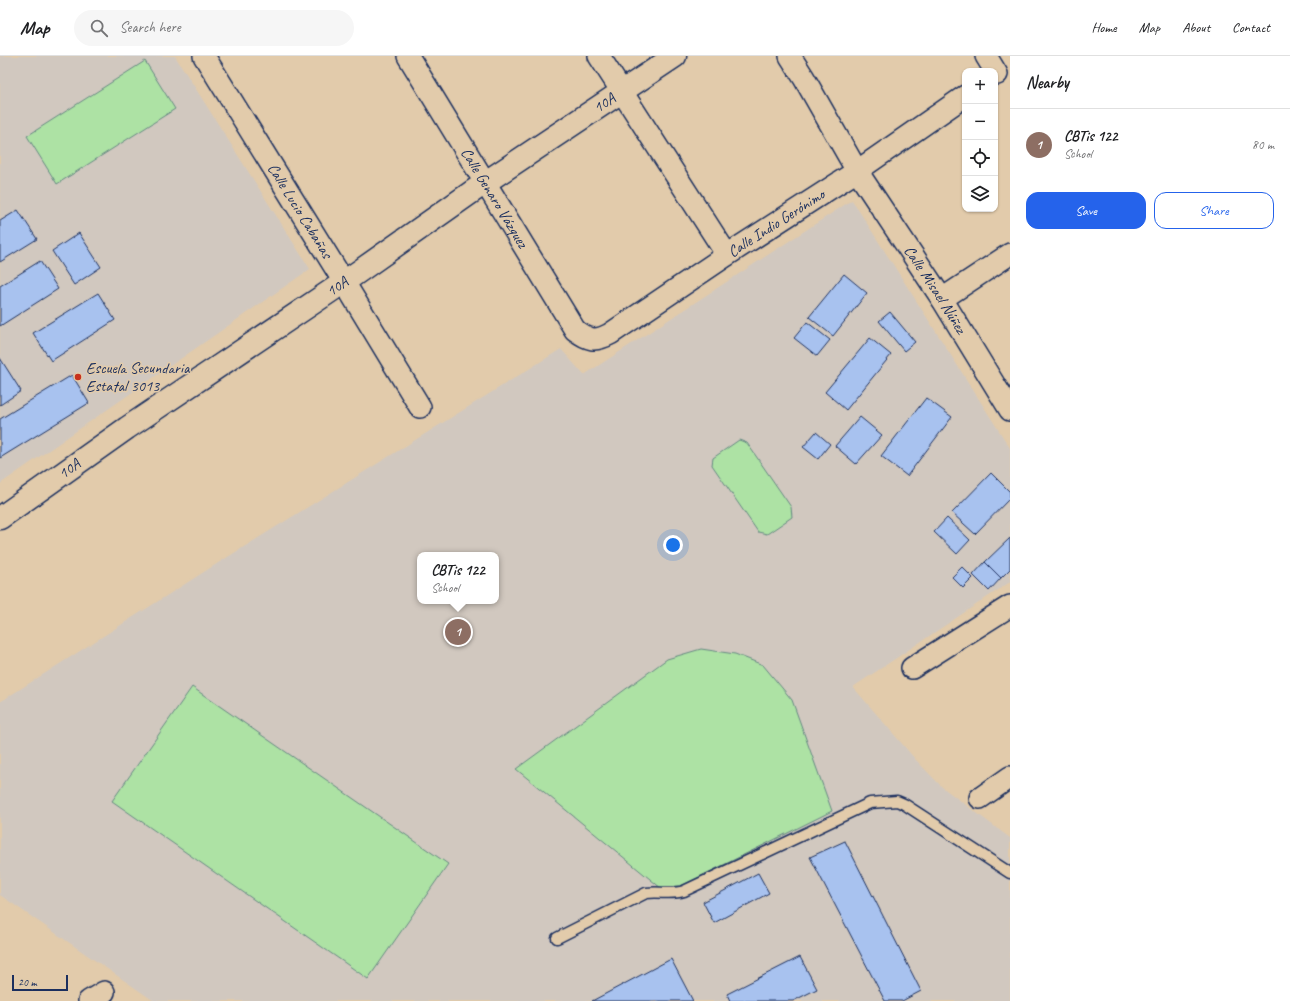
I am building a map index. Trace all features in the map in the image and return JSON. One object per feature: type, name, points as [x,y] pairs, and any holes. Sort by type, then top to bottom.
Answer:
[{"type":"street","name":"Calle Lucio Cabañas","points":[[204,56],[420,407]]},
{"type":"street","name":"Calle Genaro Vázquez","points":[[408,56],[575,330],[583,337]]},
{"type":"street","points":[[599,56],[727,255]]},
{"type":"street","name":"10A","points":[[0,518],[134,424],[344,282],[486,182],[675,56]]},
{"type":"street","name":"Calle Misael Núñez","points":[[790,56],[858,171],[942,299],[1010,410]]},
{"type":"street","points":[[986,56],[1001,72]]},
{"type":"street","name":"Calle Indio Gerónimo","points":[[583,337],[595,339],[602,338],[610,334],[727,255],[858,171],[962,98]]},
{"type":"street","points":[[942,299],[1010,254]]},
{"type":"street","points":[[912,668],[1010,606]]},
{"type":"street","points":[[980,798],[1010,777]]},
{"type":"lane","points":[[557,938],[646,893],[659,892],[676,894],[684,892],[870,803],[897,801],[904,804],[1010,873]]},
{"type":"shaded area","name":"Escuela Secundaria Estatal 3013","points":[[0,56],[175,56],[310,269],[0,484]]},
{"type":"shaded area","points":[[852,200],[1010,448],[1010,582],[853,687],[916,760],[942,787],[1010,838],[1010,1001],[154,1001],[0,895],[0,702],[207,570],[561,349],[584,375]]},
{"type":"green space","points":[[145,61],[175,109],[57,184],[27,136]]},
{"type":"green space","points":[[739,440],[747,443],[791,507],[792,517],[767,534],[758,532],[712,465],[713,458]]},
{"type":"green space","points":[[701,649],[735,654],[763,665],[792,700],[832,811],[667,893],[516,769],[667,659]]},
{"type":"green space","points":[[192,687],[448,864],[368,979],[112,801]]},
{"type":"building","points":[[18,210],[37,239],[0,262],[0,221]]},
{"type":"building","points":[[79,233],[101,267],[74,285],[52,251]]},
{"type":"building","points":[[40,261],[58,289],[0,326],[0,286]]},
{"type":"building","points":[[844,274],[867,293],[833,336],[809,317]]},
{"type":"building","points":[[98,293],[115,320],[51,361],[33,333]]},
{"type":"building","points":[[890,312],[915,342],[904,351],[879,321]]},
{"type":"building","points":[[807,322],[830,340],[817,356],[794,338]]},
{"type":"building","points":[[870,338],[891,355],[846,410],[825,392]]},
{"type":"building","points":[[0,358],[21,391],[0,405]]},
{"type":"building","points":[[72,375],[89,403],[0,458],[0,419]]},
{"type":"building","points":[[926,398],[952,417],[907,476],[881,456]]},
{"type":"building","points":[[860,417],[882,435],[856,464],[835,446]]},
{"type":"building","points":[[816,432],[830,444],[818,459],[803,447]]},
{"type":"building","points":[[991,473],[1010,492],[1010,498],[975,534],[952,513]]},
{"type":"building","points":[[947,518],[970,540],[957,554],[934,532]]},
{"type":"building","points":[[1010,538],[1010,569],[1001,578],[985,562]]},
{"type":"building","points":[[985,562],[1001,578],[989,591],[973,575]]},
{"type":"building","points":[[962,567],[973,578],[963,588],[952,577]]},
{"type":"building","points":[[845,841],[921,991],[902,1001],[885,1001],[810,857]]},
{"type":"building","points":[[758,873],[769,893],[714,923],[703,902]]},
{"type":"building","points":[[800,957],[817,989],[793,1001],[730,1001],[727,994]]},
{"type":"building","points":[[671,959],[693,1001],[592,1001]]},
{"type":"place","name":"Escuela Secundaria Estatal 3013","points":[[78,377]]},
{"type":"place","name":"CBTis 122","points":[[458,632]]}]
